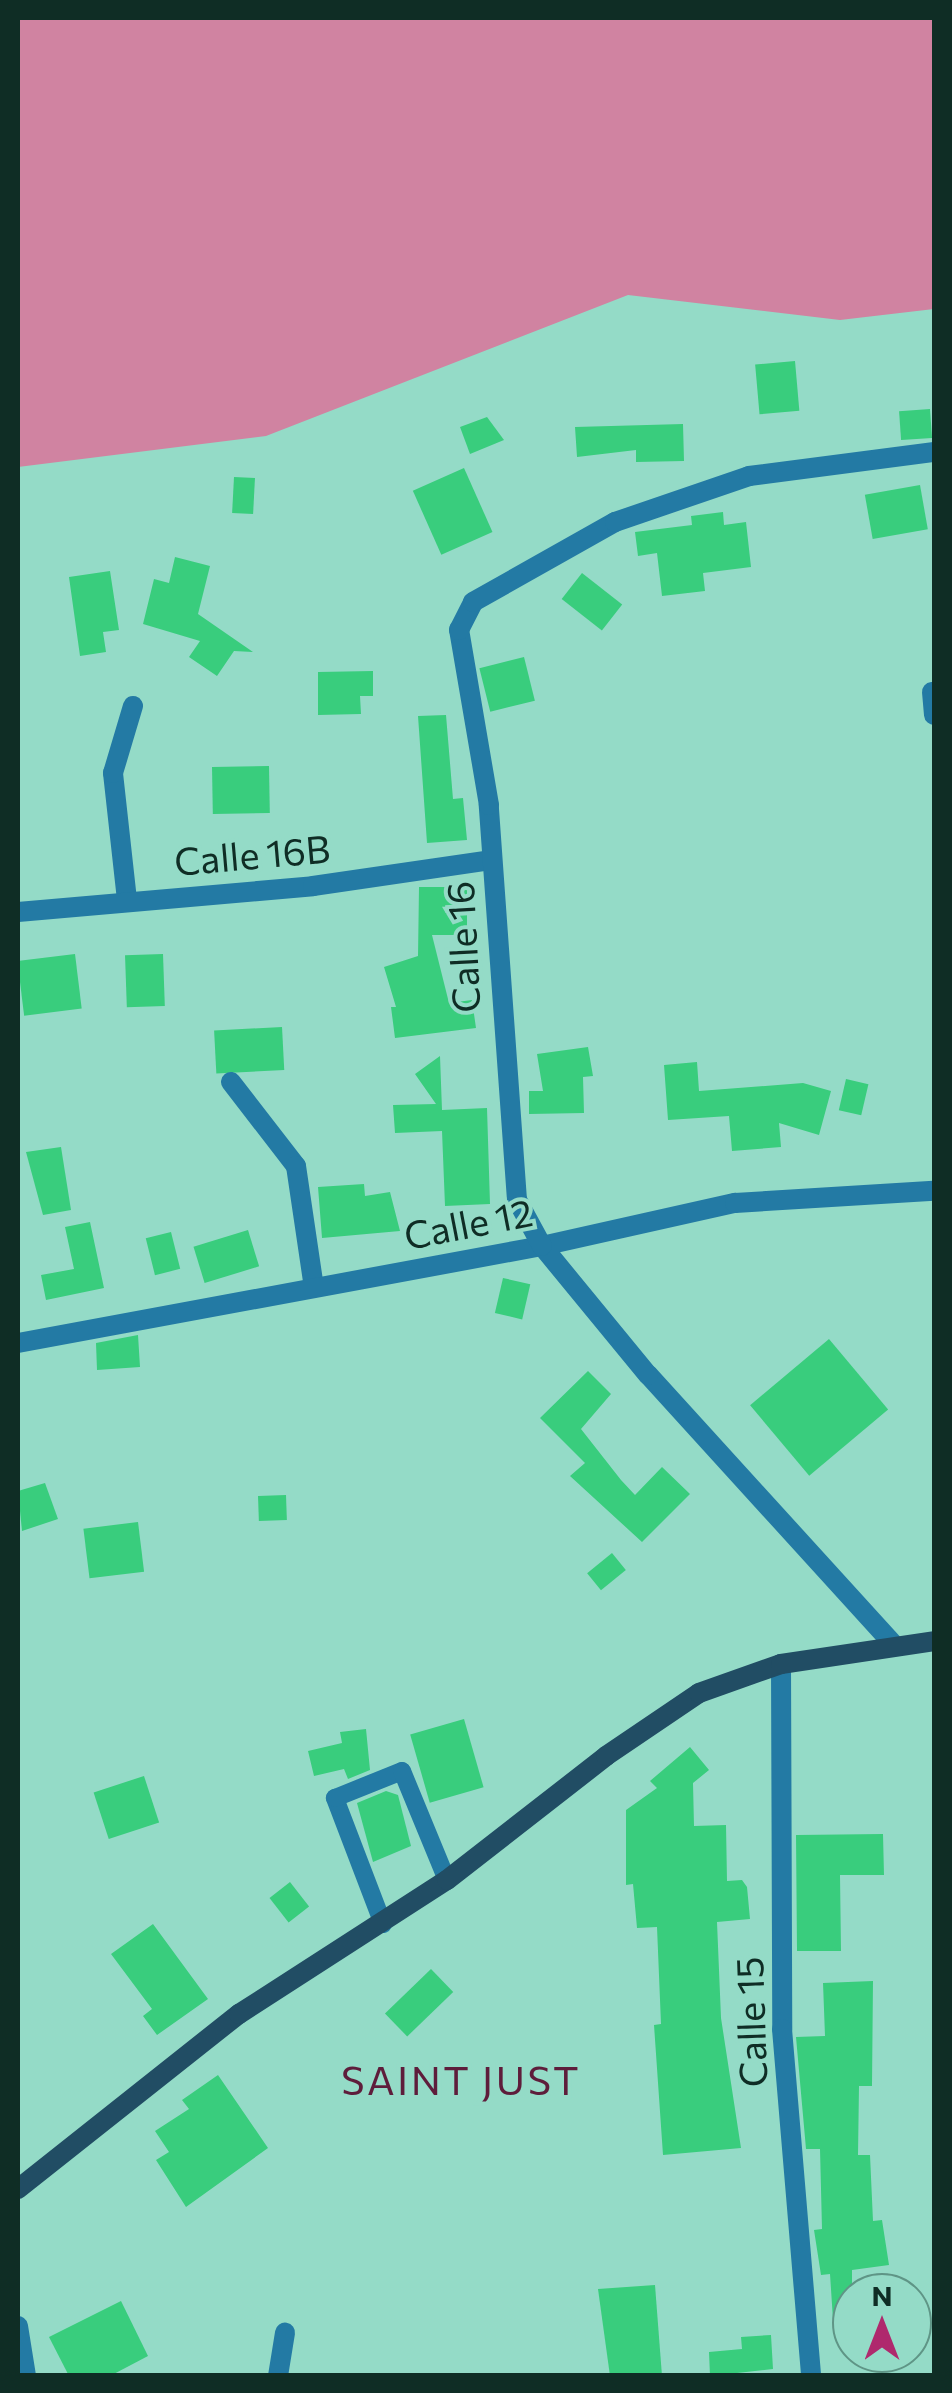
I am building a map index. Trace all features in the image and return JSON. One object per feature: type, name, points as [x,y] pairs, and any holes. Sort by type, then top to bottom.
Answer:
[{"type":"street","name":"Calle 16","points":[[896,1646],[648,1375],[542,1246],[517,1200],[492,860],[459,630],[473,602],[616,522],[749,476],[934,452]]},
{"type":"street","points":[[932,692],[934,715]]},
{"type":"street","points":[[126,900],[113,773],[133,706]]},
{"type":"street","name":"Calle 16B","points":[[18,912],[313,886],[492,860]]},
{"type":"street","points":[[230,1082],[296,1166],[314,1288]]},
{"type":"street","name":"Calle 12","points":[[18,1342],[542,1246],[735,1203],[934,1191]]},
{"type":"street","points":[[18,2190],[239,2014],[447,1880],[606,1756],[699,1693],[780,1664],[934,1641]]},
{"type":"street","name":"Calle 15","points":[[780,1664],[782,2029],[811,2376]]},
{"type":"street","points":[[18,2326],[26,2376]]},
{"type":"street","points":[[278,2376],[285,2333]]},
{"type":"lane","points":[[383,1924],[335,1798],[402,1771],[447,1880]]},
{"type":"shaded area","points":[[18,18],[934,18],[934,309],[840,320],[628,295],[266,436],[18,467]]},
{"type":"building","points":[[795,361],[799,411],[760,414],[755,364]]},
{"type":"building","points":[[930,409],[932,438],[901,440],[899,411]]},
{"type":"building","points":[[487,417],[504,440],[470,454],[460,427]]},
{"type":"building","points":[[683,424],[684,461],[636,462],[636,450],[577,457],[575,427]]},
{"type":"building","points":[[464,468],[492,532],[441,555],[413,491]]},
{"type":"building","points":[[234,477],[255,478],[253,514],[232,513]]},
{"type":"building","points":[[920,485],[928,529],[873,539],[865,495]]},
{"type":"building","points":[[723,512],[724,525],[746,522],[751,567],[703,573],[705,591],[662,596],[657,553],[638,556],[635,532],[692,525],[691,516]]},
{"type":"building","points":[[175,557],[210,566],[198,614],[253,652],[234,651],[217,676],[189,657],[200,641],[143,624],[154,579],[169,583]]},
{"type":"building","points":[[110,571],[119,630],[103,632],[106,652],[80,656],[69,577]]},
{"type":"building","points":[[582,573],[622,604],[602,630],[562,599]]},
{"type":"building","points":[[524,657],[535,701],[490,712],[479,668]]},
{"type":"building","points":[[373,671],[373,696],[360,696],[361,714],[318,715],[318,672]]},
{"type":"building","points":[[446,715],[453,799],[463,798],[467,840],[427,843],[418,716]]},
{"type":"building","points":[[269,766],[270,813],[213,814],[212,767]]},
{"type":"building","points":[[419,887],[467,887],[467,935],[432,935],[449,1003],[472,1000],[476,1028],[395,1038],[391,1007],[396,1007],[384,967],[418,956]]},
{"type":"building","points":[[75,954],[82,1009],[24,1016],[18,961]]},
{"type":"building","points":[[163,954],[165,1006],[127,1007],[125,955]]},
{"type":"building","points":[[282,1027],[284,1070],[216,1073],[214,1031]]},
{"type":"building","points":[[588,1047],[593,1076],[583,1077],[584,1113],[529,1114],[529,1091],[543,1091],[537,1054]]},
{"type":"building","points":[[440,1056],[442,1110],[487,1108],[490,1204],[445,1206],[442,1131],[395,1133],[393,1105],[436,1104],[415,1074]]},
{"type":"building","points":[[697,1062],[699,1091],[803,1083],[831,1091],[819,1135],[779,1123],[781,1147],[732,1151],[729,1116],[668,1120],[664,1065]]},
{"type":"building","points":[[846,1079],[868,1084],[861,1115],[839,1110]]},
{"type":"building","points":[[61,1147],[71,1210],[43,1215],[26,1152]]},
{"type":"building","points":[[364,1184],[365,1196],[390,1192],[400,1231],[322,1238],[318,1187]]},
{"type":"building","points":[[90,1222],[104,1288],[46,1300],[41,1275],[74,1269],[65,1227]]},
{"type":"building","points":[[248,1230],[259,1266],[205,1283],[193,1247]]},
{"type":"building","points":[[171,1232],[180,1269],[155,1275],[146,1238]]},
{"type":"building","points":[[503,1278],[530,1284],[522,1319],[495,1313]]},
{"type":"building","points":[[138,1335],[140,1367],[97,1370],[96,1343]]},
{"type":"building","points":[[829,1339],[888,1409],[809,1476],[750,1405]]},
{"type":"building","points":[[588,1371],[611,1394],[581,1429],[621,1480],[635,1495],[662,1467],[690,1494],[642,1542],[570,1476],[585,1463],[540,1418]]},
{"type":"building","points":[[45,1483],[58,1519],[22,1531],[18,1491]]},
{"type":"building","points":[[286,1495],[287,1520],[259,1521],[258,1496]]},
{"type":"building","points":[[138,1522],[144,1572],[90,1578],[83,1529]]},
{"type":"building","points":[[612,1553],[626,1570],[601,1590],[587,1573]]},
{"type":"building","points":[[464,1719],[484,1787],[430,1803],[410,1734]]},
{"type":"building","points":[[366,1729],[370,1770],[348,1779],[344,1769],[314,1776],[308,1751],[342,1743],[340,1732]]},
{"type":"building","points":[[690,1747],[709,1770],[693,1783],[694,1826],[726,1825],[727,1881],[742,1880],[747,1887],[750,1919],[717,1922],[721,2018],[741,2148],[663,2155],[654,2025],[661,2024],[657,1927],[637,1928],[633,1884],[626,1885],[626,1810],[657,1788],[650,1781]]},
{"type":"building","points":[[144,1776],[159,1823],[109,1839],[94,1792]]},
{"type":"building","points":[[386,1791],[398,1795],[411,1846],[373,1862],[357,1803]]},
{"type":"building","points":[[883,1834],[884,1875],[840,1875],[841,1951],[797,1951],[796,1835]]},
{"type":"building","points":[[290,1882],[309,1906],[289,1922],[270,1898]]},
{"type":"building","points":[[153,1924],[208,1999],[157,2035],[143,2016],[152,2009],[111,1954]]},
{"type":"building","points":[[431,1969],[453,1992],[407,2036],[385,2013]]},
{"type":"building","points":[[873,1981],[872,2086],[859,2086],[858,2155],[870,2155],[873,2221],[882,2220],[889,2265],[832,2273],[832,2304],[830,2274],[821,2275],[814,2230],[822,2229],[820,2149],[806,2149],[796,2037],[825,2036],[823,1983]]},
{"type":"building","points":[[218,2075],[268,2148],[186,2207],[156,2160],[169,2152],[155,2131],[189,2109],[182,2100]]},
{"type":"building","points":[[655,2285],[662,2376],[610,2376],[598,2289]]},
{"type":"building","points":[[121,2301],[148,2356],[110,2376],[69,2376],[49,2337]]},
{"type":"building","points":[[771,2335],[773,2369],[710,2376],[709,2352],[742,2349],[741,2337]]},
{"type":"district","name":"SAINT JUST","points":[[461,2079]]}]
